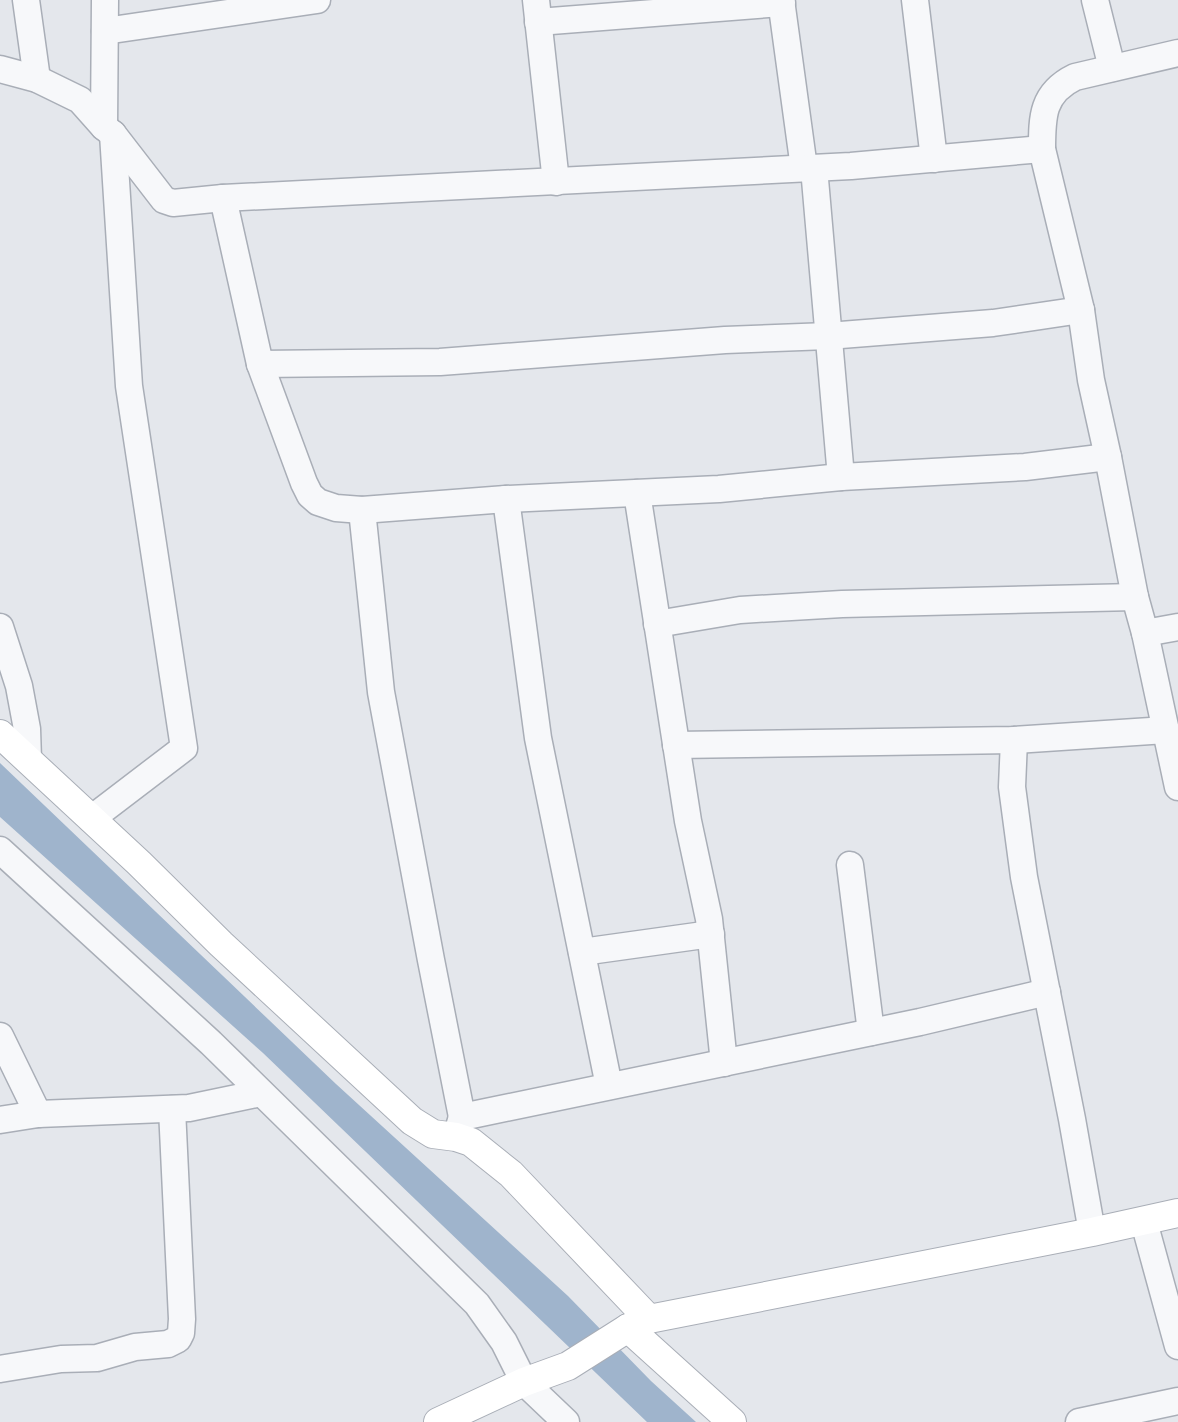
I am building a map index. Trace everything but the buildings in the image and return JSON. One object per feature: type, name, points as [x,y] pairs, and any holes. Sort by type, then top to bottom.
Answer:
[{"type":"street","points":[[26,0],[38,79]]},
{"type":"street","points":[[91,819],[184,748],[129,386],[109,131],[105,31],[106,0]]},
{"type":"street","points":[[105,31],[317,0]]},
{"type":"street","points":[[915,0],[934,159]]},
{"type":"street","points":[[1095,0],[1112,68]]},
{"type":"street","points":[[556,182],[537,11],[781,2],[809,168],[828,336],[841,477]]},
{"type":"street","points":[[1178,53],[1065,81],[1049,98],[1042,122],[1042,149],[1081,310],[1091,380],[1135,597],[1145,633],[1178,787]]},
{"type":"street","points":[[0,69],[38,79],[80,100],[109,131],[164,200],[173,202],[809,168],[1042,149]]},
{"type":"street","points":[[223,198],[260,364],[304,483],[310,494],[318,502],[327,506],[362,510],[506,500],[719,489],[841,477],[1025,466],[1108,457]]},
{"type":"street","points":[[260,364],[440,362],[725,340],[828,336],[993,323],[1081,310]]},
{"type":"street","points":[[637,493],[688,821],[709,919],[724,1063]]},
{"type":"street","points":[[506,500],[538,738],[609,1086]]},
{"type":"street","points":[[362,510],[381,692],[431,960],[459,1127],[471,1142],[511,1174],[631,1327],[732,1422]]},
{"type":"street","points":[[657,624],[740,610],[842,604],[1135,597]]},
{"type":"street","points":[[0,627],[19,686],[28,729],[28,760]]},
{"type":"street","points":[[1145,633],[1178,627]]},
{"type":"street","points":[[676,745],[1014,740],[1166,730]]},
{"type":"street","points":[[0,734],[139,863],[221,944],[412,1121],[433,1134],[609,1086],[871,1032],[1047,992]]},
{"type":"street","points":[[1014,740],[1012,787],[1024,877],[1072,1119],[1092,1232]]},
{"type":"street","points":[[0,850],[211,1043],[476,1304],[504,1342],[524,1382],[566,1422]]},
{"type":"street","points":[[850,865],[871,1032]]},
{"type":"street","points":[[582,952],[711,934]]},
{"type":"street","points":[[0,1036],[38,1114]]},
{"type":"street","points":[[0,1120],[38,1114],[189,1108],[261,1093]]},
{"type":"street","points":[[0,1369],[61,1359],[84,1360],[97,1358],[135,1347],[168,1344],[178,1338],[181,1333],[182,1319],[172,1109]]},
{"type":"street","points":[[438,1422],[524,1382],[568,1366],[631,1327],[1144,1222],[1178,1213]]},
{"type":"street","points":[[1144,1222],[1178,1346]]},
{"type":"street","points":[[1079,1422],[1178,1401]]},
{"type":"water","points":[[0,763],[336,1084],[568,1296],[651,1381],[696,1422],[647,1422],[263,1053],[0,817]]}]
